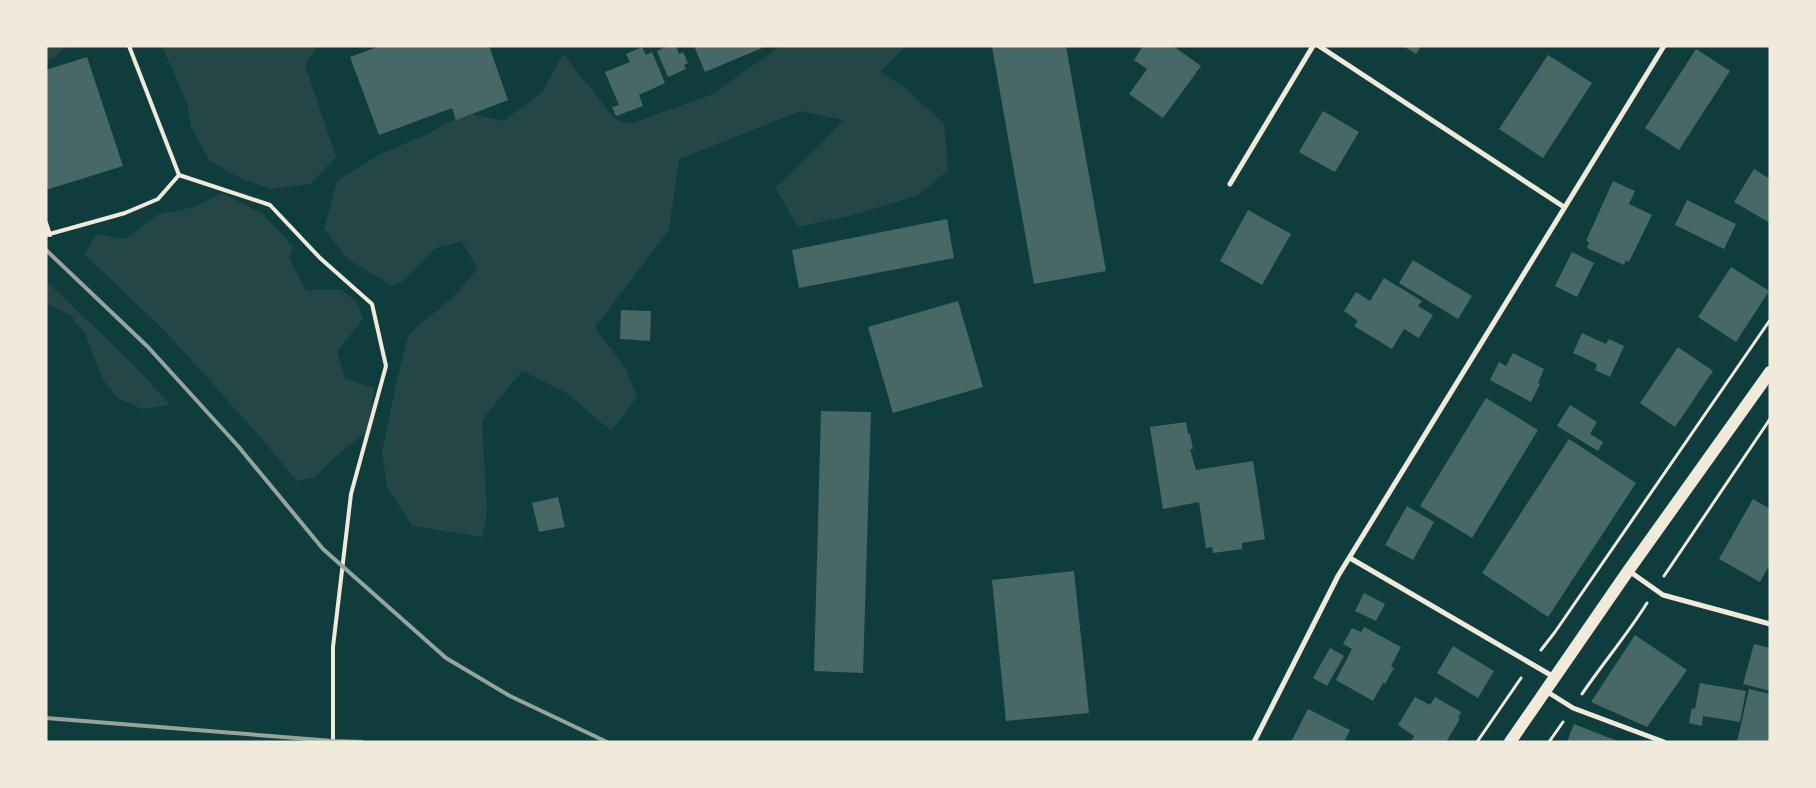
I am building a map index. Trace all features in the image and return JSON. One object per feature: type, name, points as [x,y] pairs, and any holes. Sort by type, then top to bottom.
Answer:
[{"type":"main road","points":[[1510,742],[1628,570],[1770,372]]},
{"type":"street","points":[[1230,184],[1313,46]]},
{"type":"street","points":[[1319,46],[1564,207]]},
{"type":"street","points":[[1254,742],[1338,576],[1664,46]]},
{"type":"street","points":[[1350,558],[1554,677]]},
{"type":"street","points":[[1628,570],[1663,595],[1770,624]]},
{"type":"street","points":[[1546,690],[1573,708],[1664,742]]},
{"type":"lane","points":[[129,46],[179,175]]},
{"type":"lane","points":[[46,223],[48,235],[126,213],[158,199],[179,175]]},
{"type":"lane","points":[[179,175],[270,205],[320,258],[372,304],[386,366],[351,494],[333,647],[333,742]]},
{"type":"path","points":[[1555,632],[1770,320]]},
{"type":"path","points":[[1659,584],[1770,419]]},
{"type":"path","points":[[1580,698],[1603,662],[1629,631],[1648,602]]},
{"type":"path","points":[[1477,742],[1530,663]]},
{"type":"path","points":[[1549,742],[1566,718]]},
{"type":"shaded area","points":[[46,46],[67,46],[54,58],[46,59]]},
{"type":"shaded area","points":[[162,46],[318,46],[305,65],[336,157],[310,184],[270,189],[240,178],[210,161],[191,127],[187,104]]},
{"type":"shaded area","points":[[780,46],[905,46],[881,72],[905,88],[944,123],[948,170],[919,195],[850,216],[798,227],[775,188],[843,120],[801,111],[679,159],[669,230],[595,327],[626,369],[637,397],[611,431],[567,393],[522,371],[482,420],[487,514],[482,537],[412,526],[387,487],[382,452],[398,375],[409,334],[455,295],[477,269],[462,241],[437,248],[402,282],[391,285],[349,260],[324,229],[337,181],[378,155],[423,136],[467,113],[503,121],[542,92],[563,54],[615,119],[630,124],[713,94]]},
{"type":"shaded area","points":[[222,193],[264,215],[293,246],[289,258],[306,290],[341,289],[357,302],[363,319],[337,352],[345,378],[374,388],[368,431],[341,452],[315,477],[297,481],[255,431],[165,331],[83,253],[86,253],[96,234],[125,239],[159,214],[195,207]]},
{"type":"shaded area","points":[[46,281],[132,363],[170,405],[142,409],[119,399],[103,380],[85,334],[70,315],[47,304]]},
{"type":"building","points":[[380,46],[489,46],[508,100],[456,120],[452,108],[379,135],[350,57]]},
{"type":"building","points":[[668,46],[676,46],[679,54],[683,52],[688,63],[684,65],[686,69],[668,77],[657,51]]},
{"type":"building","points":[[694,46],[761,46],[762,48],[705,72]]},
{"type":"building","points":[[1066,46],[1106,271],[1034,284],[992,47]]},
{"type":"building","points":[[1143,46],[1173,46],[1201,66],[1163,118],[1129,94],[1147,69],[1134,60]]},
{"type":"building","points":[[1403,46],[1421,46],[1416,54]]},
{"type":"building","points":[[642,47],[646,55],[652,52],[665,83],[639,95],[643,106],[616,116],[612,107],[619,105],[605,72],[630,62],[626,54]]},
{"type":"building","points":[[1696,49],[1730,71],[1679,150],[1645,128]]},
{"type":"building","points":[[1548,55],[1592,83],[1543,158],[1499,129]]},
{"type":"building","points":[[87,57],[123,166],[46,190],[46,70]]},
{"type":"building","points":[[1323,111],[1359,132],[1335,172],[1299,152]]},
{"type":"building","points":[[1754,169],[1770,179],[1770,223],[1734,202]]},
{"type":"building","points":[[1613,181],[1635,191],[1629,204],[1652,215],[1629,262],[1626,260],[1624,265],[1587,248],[1589,242],[1586,241]]},
{"type":"building","points":[[1687,200],[1736,224],[1724,249],[1675,225]]},
{"type":"building","points":[[1248,210],[1291,234],[1262,285],[1220,261]]},
{"type":"building","points":[[947,219],[954,258],[799,288],[792,250]]},
{"type":"building","points":[[1572,252],[1594,263],[1577,297],[1555,286]]},
{"type":"building","points":[[1413,260],[1472,296],[1458,319],[1399,283]]},
{"type":"building","points":[[1731,267],[1769,291],[1736,342],[1698,317]]},
{"type":"building","points":[[1384,278],[1422,301],[1418,306],[1433,315],[1419,338],[1404,329],[1392,349],[1354,326],[1358,321],[1344,311],[1356,292],[1370,301]]},
{"type":"building","points":[[958,301],[983,387],[893,413],[868,327]]},
{"type":"building","points":[[621,310],[651,311],[650,341],[620,339]]},
{"type":"building","points":[[1582,333],[1606,344],[1609,339],[1624,346],[1610,377],[1595,370],[1597,364],[1573,353]]},
{"type":"building","points":[[1678,347],[1713,371],[1675,427],[1640,403]]},
{"type":"building","points":[[1513,353],[1544,369],[1538,383],[1540,384],[1531,402],[1490,380],[1499,362],[1506,366]]},
{"type":"building","points":[[1486,398],[1538,430],[1472,538],[1420,506]]},
{"type":"building","points":[[1570,405],[1597,422],[1590,434],[1603,442],[1598,451],[1557,426]]},
{"type":"building","points":[[821,411],[871,412],[863,673],[814,671]]},
{"type":"building","points":[[1186,422],[1193,449],[1190,449],[1196,470],[1253,461],[1265,539],[1242,543],[1242,549],[1213,553],[1212,547],[1206,548],[1199,502],[1163,509],[1150,427]]},
{"type":"building","points":[[1569,439],[1636,483],[1548,617],[1482,573]]},
{"type":"building","points":[[558,497],[565,527],[539,532],[532,503]]},
{"type":"building","points":[[1753,499],[1770,509],[1770,564],[1760,582],[1719,559]]},
{"type":"building","points":[[1407,506],[1434,522],[1413,560],[1385,545]]},
{"type":"building","points":[[1074,571],[1089,713],[1006,721],[992,580]]},
{"type":"building","points":[[1364,593],[1385,604],[1376,621],[1355,611]]},
{"type":"building","points":[[1364,627],[1401,647],[1391,666],[1394,668],[1373,701],[1336,680],[1352,649],[1343,644],[1352,628],[1361,632]]},
{"type":"building","points":[[1635,635],[1687,670],[1647,727],[1591,702]]},
{"type":"building","points":[[1754,644],[1770,648],[1770,691],[1743,684]]},
{"type":"building","points":[[1453,646],[1494,671],[1478,698],[1437,673]]},
{"type":"building","points":[[1330,648],[1344,656],[1327,686],[1313,678]]},
{"type":"building","points":[[1700,683],[1746,691],[1740,722],[1703,716],[1702,726],[1689,723],[1692,708],[1695,709]]},
{"type":"building","points":[[1749,689],[1770,694],[1770,742],[1737,742]]},
{"type":"building","points":[[1415,697],[1430,705],[1435,697],[1461,712],[1458,718],[1460,719],[1446,742],[1411,742],[1414,736],[1398,725]]},
{"type":"building","points":[[1308,709],[1350,730],[1344,742],[1291,742]]},
{"type":"building","points":[[1574,724],[1620,742],[1567,742]]},
{"type":"railway","points":[[46,250],[148,347],[238,446],[323,549],[446,658],[510,696],[607,742]]},
{"type":"railway","points":[[46,718],[362,742]]}]
